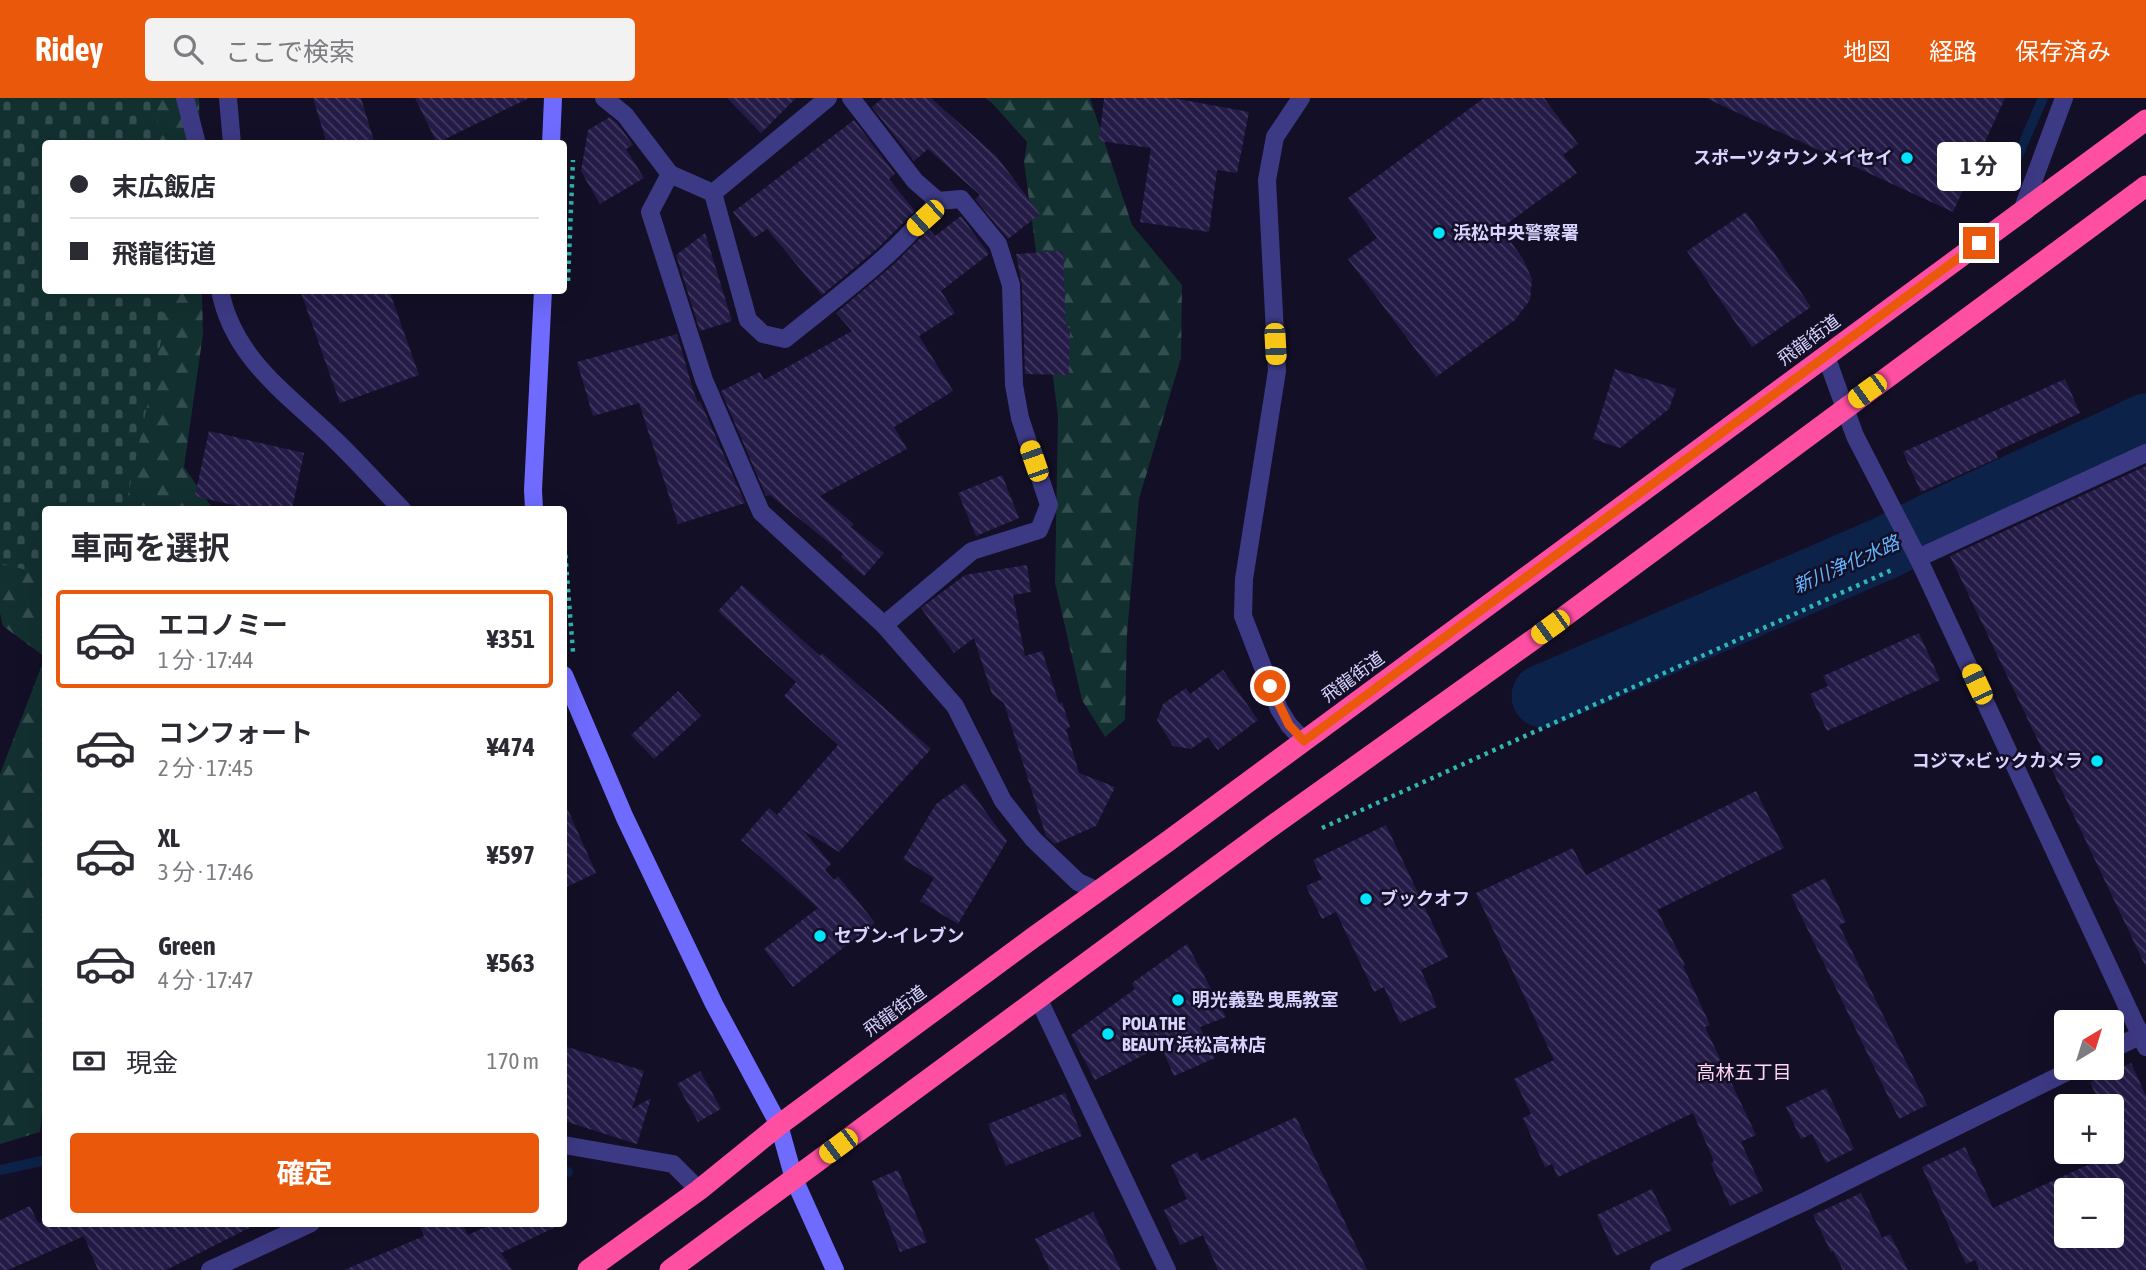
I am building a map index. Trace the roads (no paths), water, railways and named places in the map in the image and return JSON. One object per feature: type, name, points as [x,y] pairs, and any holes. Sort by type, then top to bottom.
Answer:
[{"type":"highway","name":"飛龍街道","points":[[588,1270],[699,1190],[779,1125],[2146,120]]},
{"type":"highway","points":[[670,1270],[1272,826],[1534,639],[2146,186]]},
{"type":"street","points":[[184,98],[196,140]]},
{"type":"street","points":[[228,98],[232,140]]},
{"type":"street","points":[[551,140],[553,98]]},
{"type":"street","points":[[604,98],[625,115],[670,174],[713,193]]},
{"type":"street","points":[[713,193],[828,98]]},
{"type":"street","points":[[851,98],[915,181],[939,201]]},
{"type":"street","points":[[1301,98],[1275,137],[1267,180],[1276,371],[1244,579],[1243,616],[1279,709],[1304,741]]},
{"type":"street","points":[[2022,211],[2064,98]]},
{"type":"street","points":[[670,174],[650,212],[704,380],[761,512],[884,625],[955,706],[1003,801],[1033,839],[1077,882],[1098,891]]},
{"type":"street","points":[[713,193],[748,320],[763,334],[785,339],[860,278],[925,218],[939,201],[961,198],[998,244],[1011,285],[1014,385],[1020,418],[1049,505],[1039,530],[972,551],[884,625]]},
{"type":"street","points":[[221,294],[240,345],[253,361],[399,506]]},
{"type":"street","points":[[534,506],[543,294]]},
{"type":"street","points":[[1826,356],[1856,436],[1918,558],[2144,1038],[2124,1045]]},
{"type":"street","points":[[1918,558],[2146,453]]},
{"type":"street","points":[[567,682],[625,818],[714,1004],[779,1125],[794,1179],[835,1270]]},
{"type":"street","points":[[1038,998],[1167,1270]]},
{"type":"street","points":[[1659,1270],[2054,1078]]},
{"type":"street","points":[[567,1146],[673,1164],[699,1190]]},
{"type":"street","points":[[210,1270],[302,1227]]},
{"type":"waterway","points":[[2017,158],[2043,98]]},
{"type":"waterway","name":"新川浄化水路","points":[[1543,696],[1885,548],[2146,425]]},
{"type":"waterway","points":[[0,1170],[42,1161]]},
{"type":"place","name":"スポーツタウン メイセイ","points":[[1907,158]]},
{"type":"place","name":"浜松中央警察署","points":[[1439,233]]},
{"type":"place","name":"コジマ×ビックカメラ","points":[[2097,761]]},
{"type":"place","name":"ブックオフ","points":[[1366,899]]},
{"type":"place","name":"セブン-イレブン","points":[[820,936]]},
{"type":"place","name":"明光義塾 曳馬教室","points":[[1178,1000]]},
{"type":"place","name":"POLA THE BEAUTY 浜松高林店","points":[[1108,1034]]},
{"type":"district","name":"高林五丁目","points":[[1744,1072]]}]
